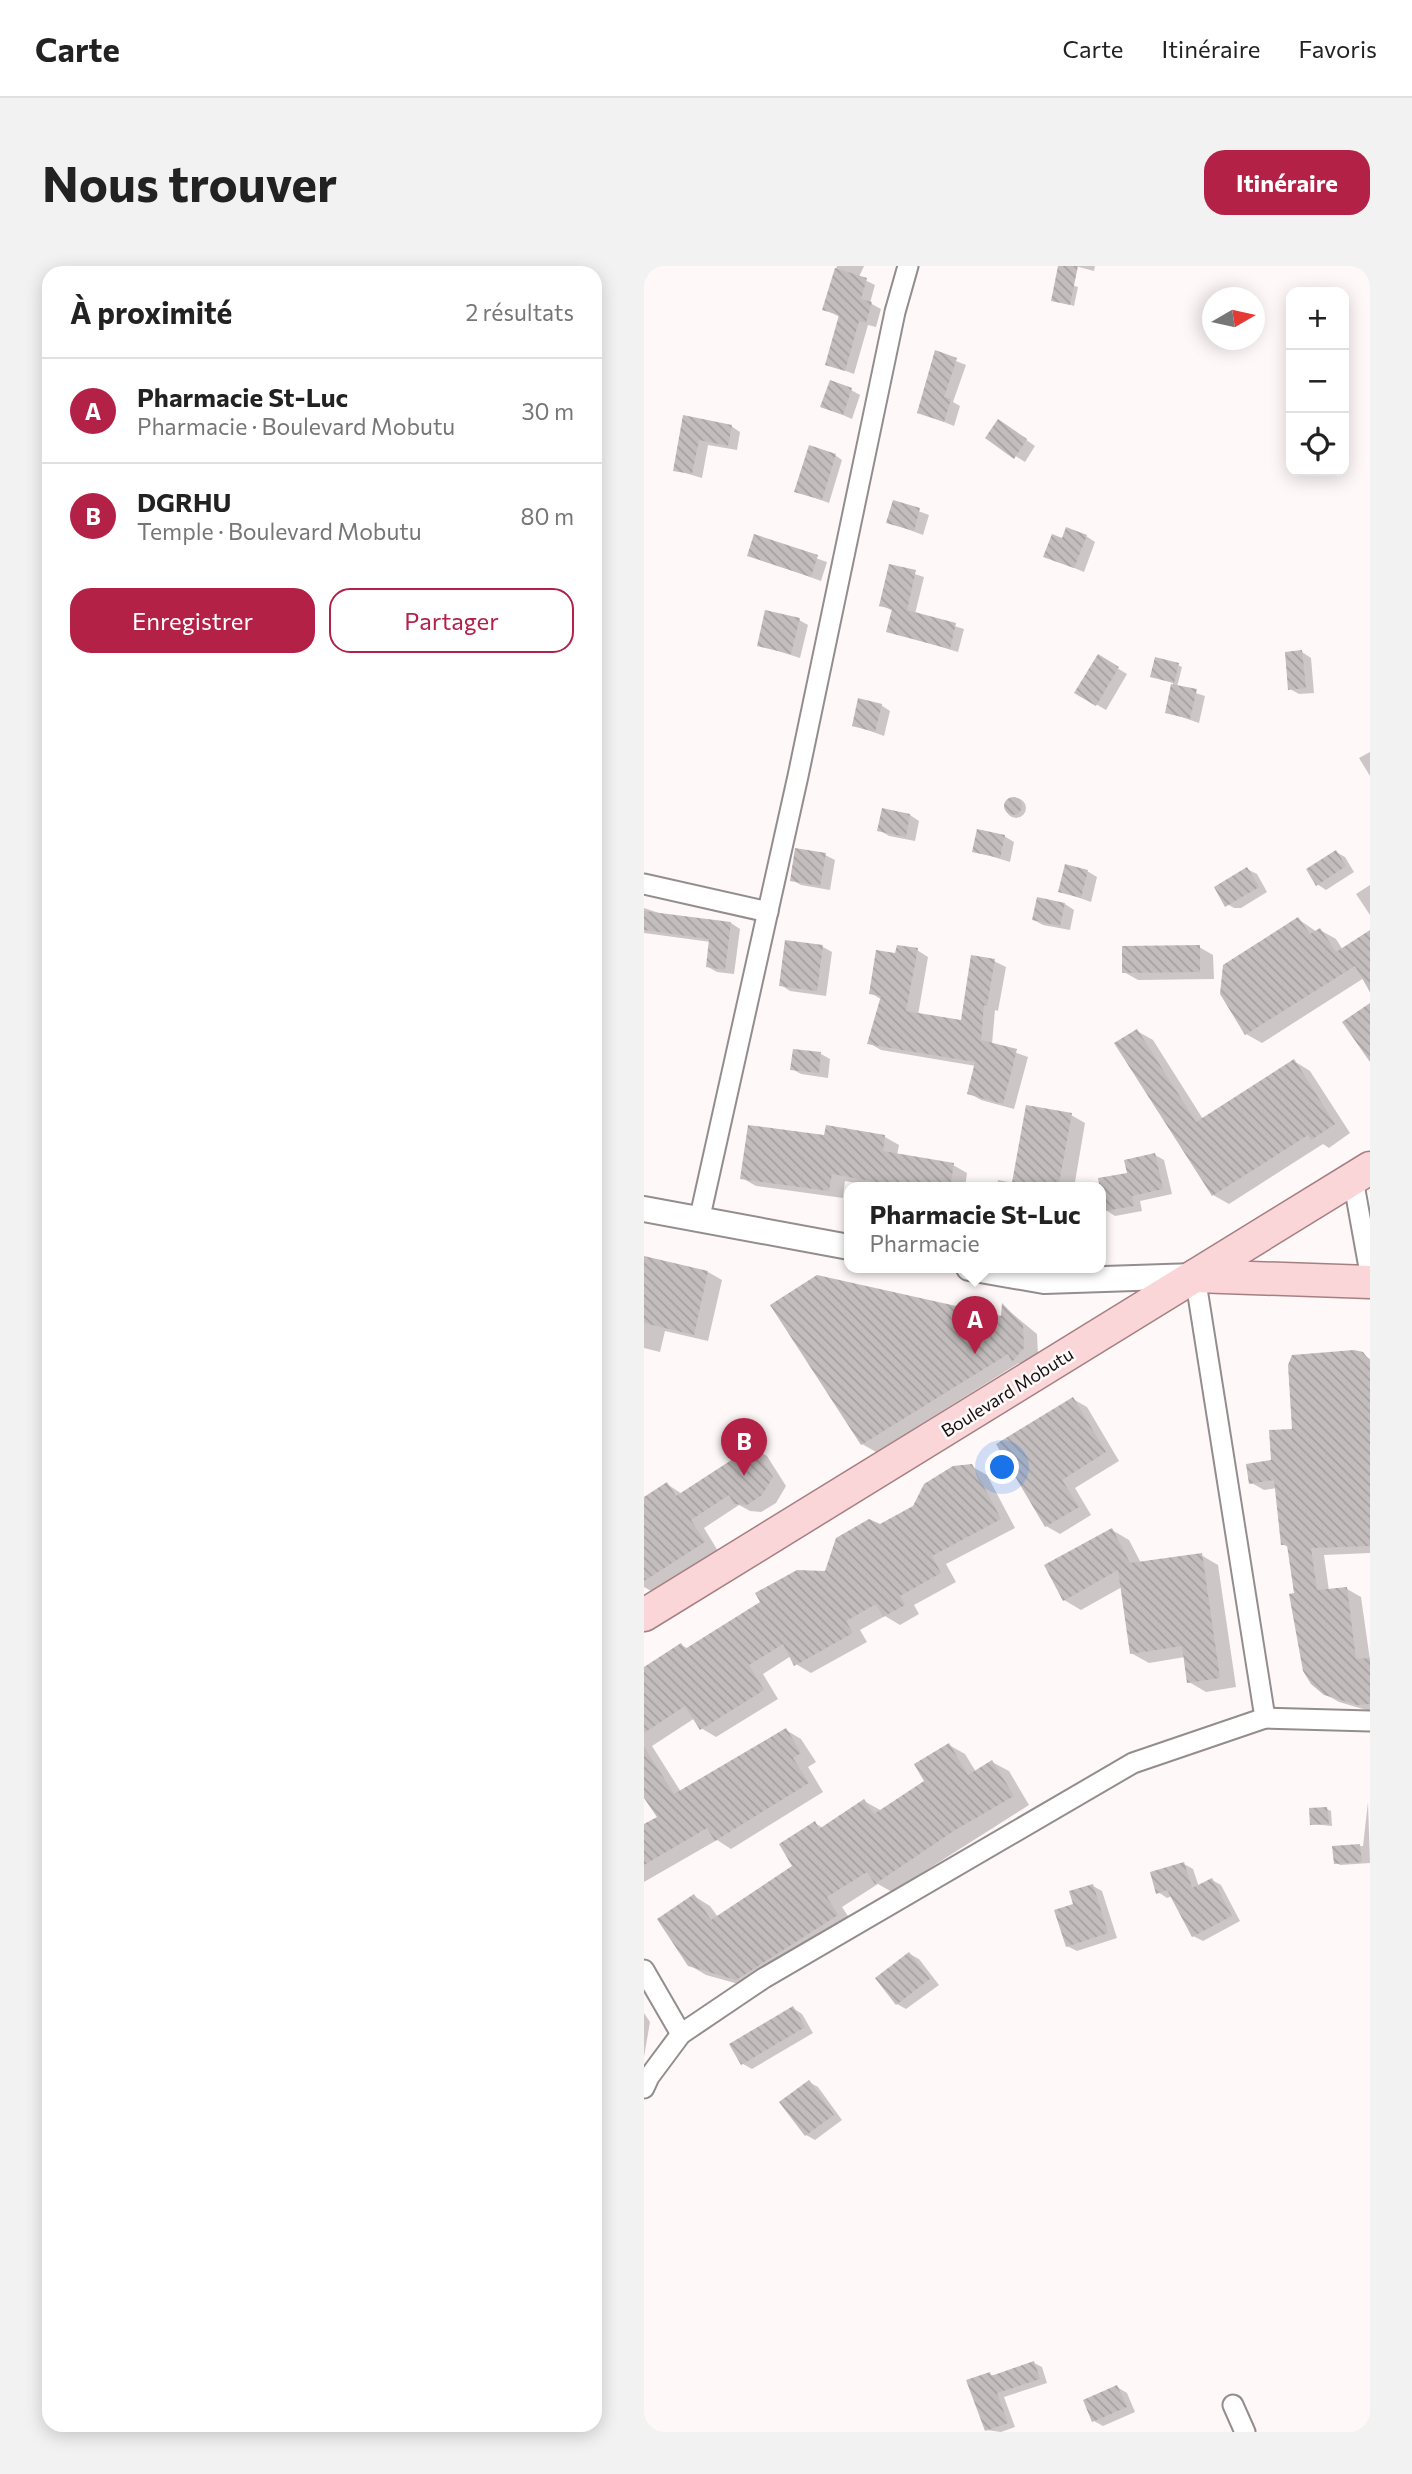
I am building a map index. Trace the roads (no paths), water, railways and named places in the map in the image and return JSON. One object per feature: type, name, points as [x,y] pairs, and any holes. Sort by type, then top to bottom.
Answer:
[{"type":"main road","name":"Boulevard Mobutu","points":[[644,1615],[1361,1173]]},
{"type":"main road","points":[[1195,1276],[1370,1282]]},
{"type":"street","points":[[699,1221],[768,912],[895,312],[908,266]]},
{"type":"street","points":[[644,884],[768,912]]},
{"type":"street","points":[[1361,1173],[1370,1273]]},
{"type":"street","points":[[644,1209],[844,1246]]},
{"type":"street","points":[[998,1273],[1044,1281],[1195,1276],[1265,1718]]},
{"type":"street","points":[[644,2088],[681,2034],[764,1978],[1133,1763],[1265,1718],[1370,1721]]},
{"type":"street","points":[[644,1970],[681,2034]]},
{"type":"street","points":[[1233,2405],[1245,2432]]},
{"type":"place","name":"Pharmacie St-Luc","points":[[975,1354]]},
{"type":"place","name":"DGRHU","points":[[744,1476]]}]
